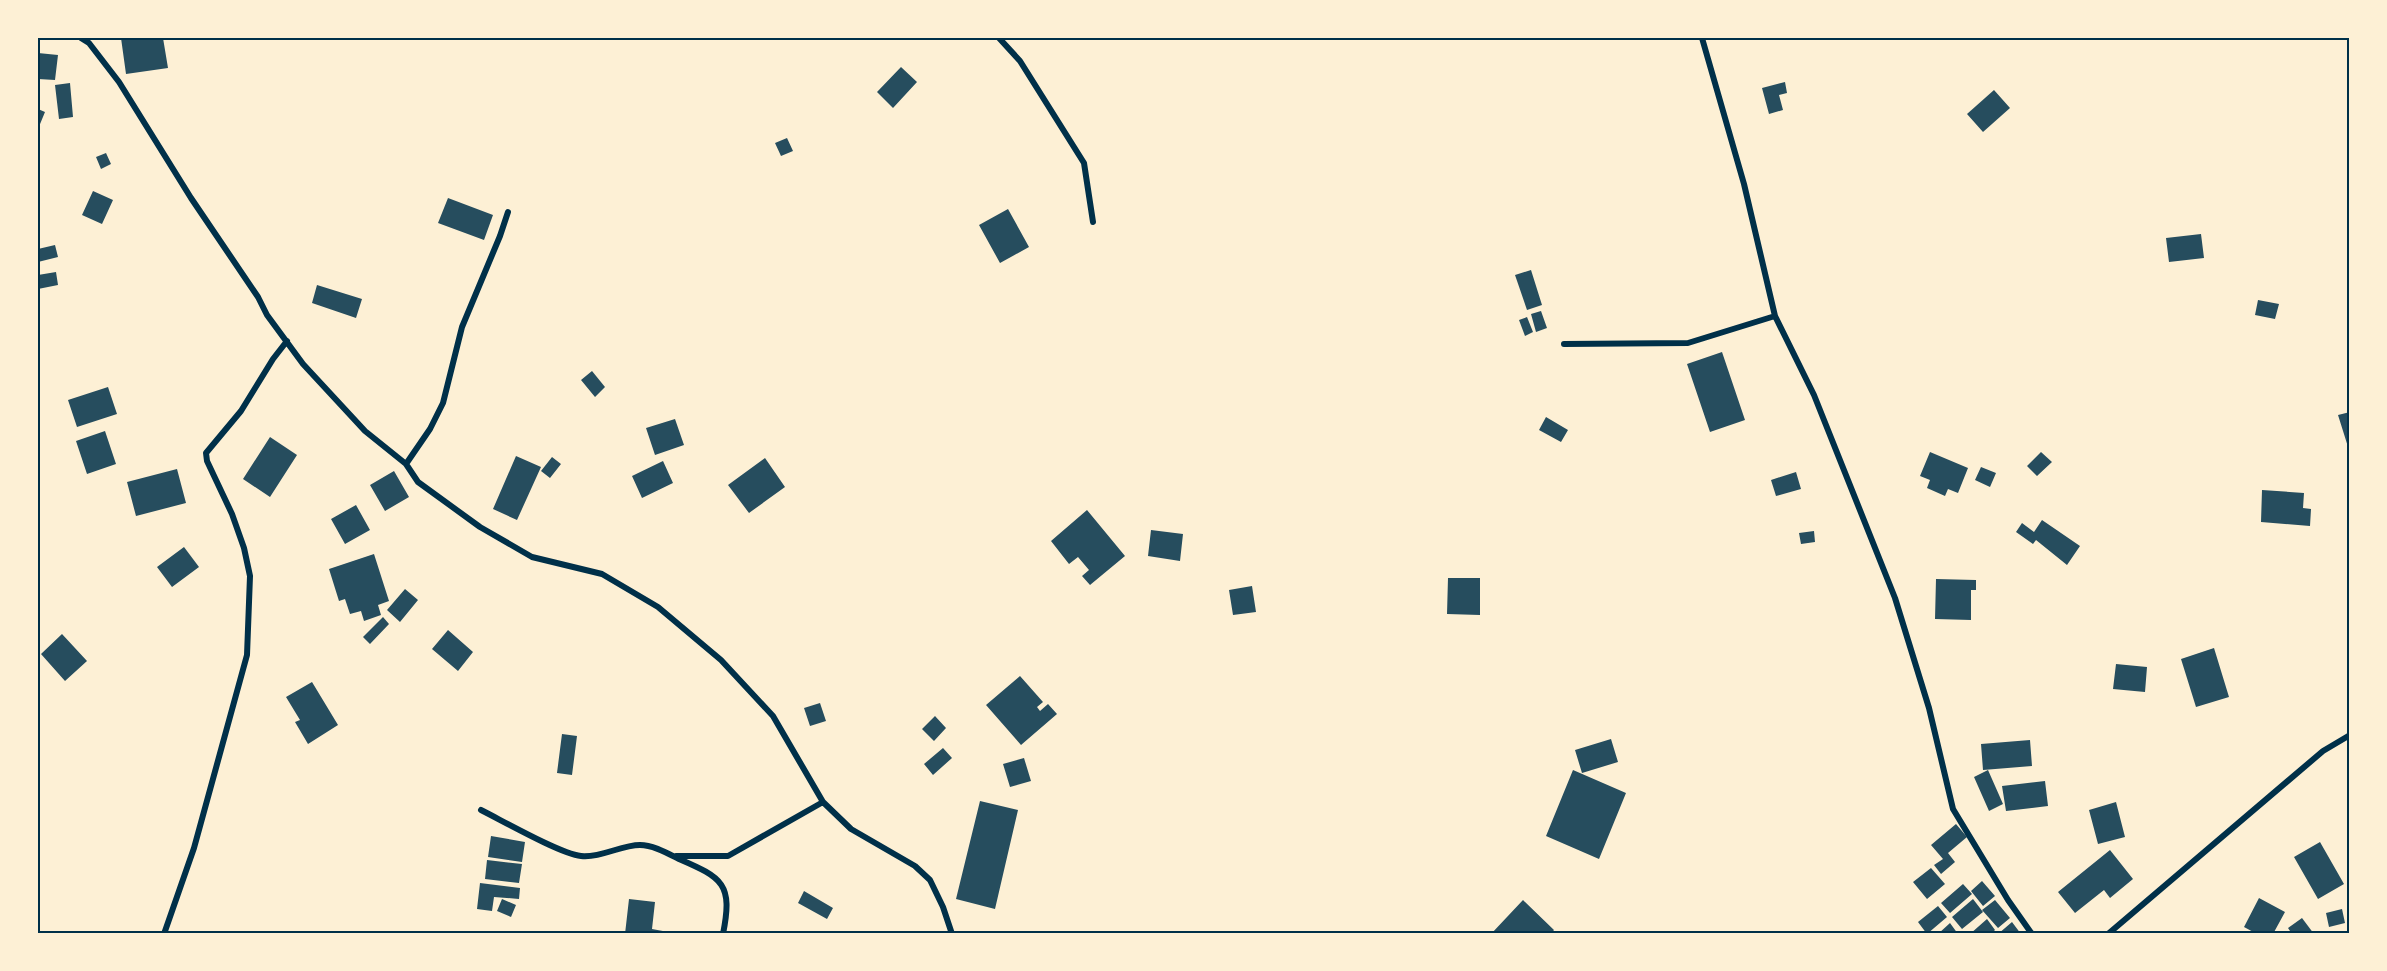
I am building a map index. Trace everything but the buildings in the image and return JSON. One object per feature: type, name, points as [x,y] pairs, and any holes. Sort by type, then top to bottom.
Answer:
[{"type":"street","points":[[81,38],[89,43],[119,82],[210,227],[258,297],[267,315],[303,364],[366,431],[406,464],[418,482],[480,527],[532,557],[602,574],[658,607],[721,660],[773,716],[824,802],[851,829],[915,866],[930,880],[952,933]]},
{"type":"street","points":[[999,38],[1020,61],[1084,163],[1093,222]]},
{"type":"street","points":[[1702,38],[1743,184],[1775,316],[1814,394],[1895,598],[1929,708],[1953,809],[2008,900],[2032,933]]},
{"type":"street","points":[[406,464],[430,429],[443,403],[462,327],[508,212]]},
{"type":"street","points":[[1564,344],[1688,343],[1775,316]]},
{"type":"street","points":[[164,933],[194,848],[247,656],[250,576],[244,548],[232,514],[207,461],[206,453],[241,411],[287,341]]},
{"type":"street","points":[[2108,933],[2323,751],[2349,735]]},
{"type":"street","points":[[674,856],[728,856],[824,802]]},
{"type":"street","points":[[481,810],[561,849],[582,856],[639,845],[649,846],[702,869],[716,878],[723,887],[729,908],[723,933]]}]
